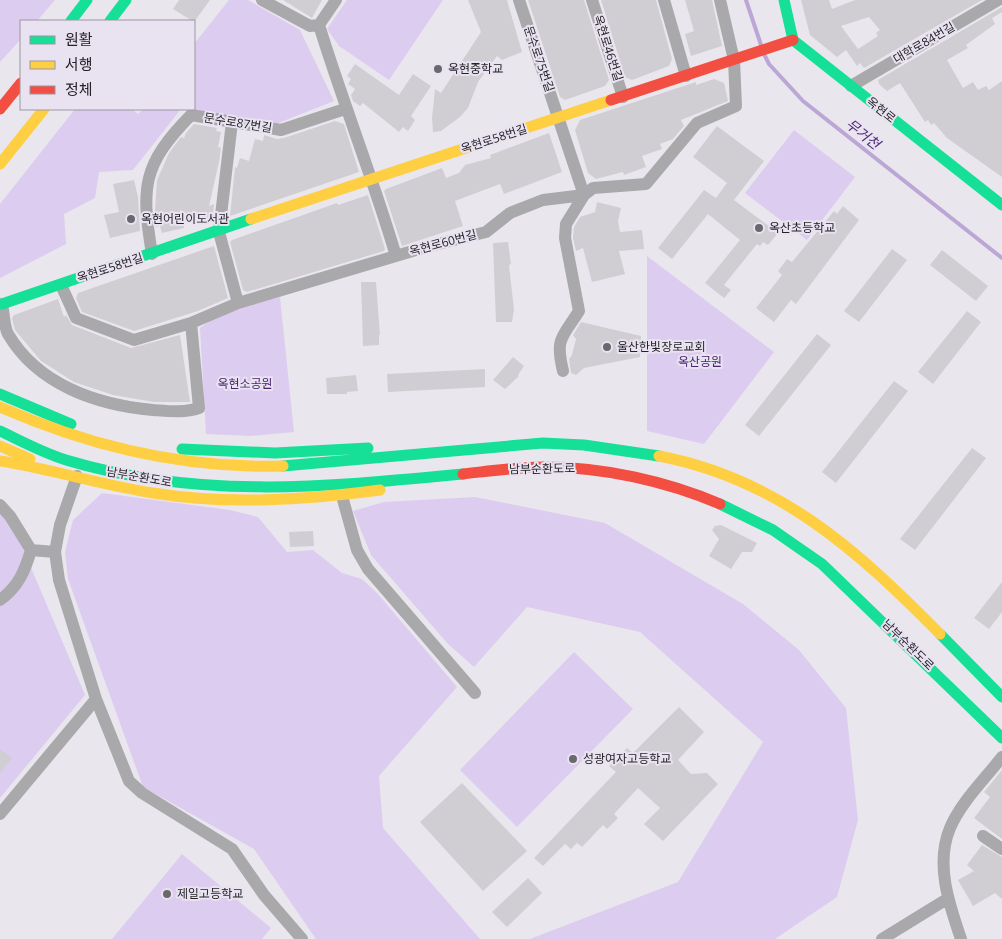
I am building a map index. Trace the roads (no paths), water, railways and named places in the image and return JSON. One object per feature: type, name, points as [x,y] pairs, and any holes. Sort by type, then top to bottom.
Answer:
[{"type":"main road","points":[[71,20],[87,0]]},
{"type":"main road","points":[[111,20],[126,0]]},
{"type":"main road","points":[[784,0],[793,40]]},
{"type":"main road","name":"옥현로58번길","points":[[2,304],[219,232],[372,178],[559,119],[793,40]]},
{"type":"main road","name":"옥현로","points":[[793,40],[999,198]]},
{"type":"main road","points":[[1,108],[20,84]]},
{"type":"main road","points":[[0,164],[43,110]]},
{"type":"main road","points":[[0,171],[10,152]]},
{"type":"main road","points":[[0,382],[28,407]]},
{"type":"main road","points":[[0,394],[61,421],[127,441],[208,452],[296,454],[511,439],[582,443]]},
{"type":"main road","name":"남부순환도로","points":[[0,406],[56,431],[132,453],[170,459],[250,466],[293,466],[543,443],[582,443],[617,447],[693,463],[738,481],[794,509],[849,547],[1002,697]]},
{"type":"main road","name":"남부순환도로","points":[[0,431],[46,452],[82,465],[126,476],[202,486],[294,488],[543,467],[578,468],[612,473],[682,490],[731,509],[802,548],[833,573],[1002,738]]},
{"type":"main road","points":[[0,446],[77,476]]},
{"type":"main road","points":[[0,461],[77,476],[121,488],[202,499],[247,501],[342,496],[504,473],[578,468]]},
{"type":"main road","points":[[989,725],[1002,730]]},
{"type":"street","points":[[262,0],[310,26],[318,25],[336,0]]},
{"type":"street","name":"문수로75번길","points":[[519,0],[559,119]]},
{"type":"street","name":"옥현로46번길","points":[[592,0],[623,97]]},
{"type":"street","points":[[664,0],[686,76]]},
{"type":"street","points":[[720,0],[734,60]]},
{"type":"street","name":"대학로84번길","points":[[851,86],[998,0]]},
{"type":"street","points":[[318,25],[345,109],[372,178],[396,256]]},
{"type":"street","name":"옥현로60번길","points":[[61,284],[76,318],[134,340],[191,323],[238,304],[396,256],[486,232],[510,213],[543,200],[584,195],[593,188],[646,184],[697,123],[736,106],[734,60]]},
{"type":"street","name":"문수로87번길","points":[[152,254],[146,216],[150,169],[168,139],[191,115],[281,130],[345,109]]},
{"type":"street","points":[[559,119],[584,195],[566,224],[566,247],[579,311],[560,340],[558,348],[563,371]]},
{"type":"street","points":[[232,122],[219,232],[238,304]]},
{"type":"street","points":[[2,304],[7,333],[35,367],[62,386],[94,400],[135,408],[174,412],[199,408],[191,323]]},
{"type":"street","points":[[77,476],[60,525],[55,552],[59,580],[96,698],[129,781],[142,793],[232,849],[264,895],[302,939]]},
{"type":"street","points":[[342,496],[357,550],[368,568],[475,693]]},
{"type":"street","points":[[0,505],[10,516],[31,550],[24,573],[12,592],[0,600]]},
{"type":"street","points":[[31,550],[55,552]]},
{"type":"street","points":[[0,814],[96,698]]},
{"type":"street","points":[[961,939],[947,899],[943,859],[950,828],[964,804],[1002,757]]},
{"type":"street","points":[[983,836],[1002,849]]},
{"type":"street","points":[[882,939],[947,899]]},
{"type":"waterway","name":"무거천","points":[[746,0],[761,45]]},
{"type":"waterway","name":"무거천","points":[[764,54],[769,64],[803,101],[1002,258]]},
{"type":"place","name":"옥현중학교","points":[[438,69]]},
{"type":"place","name":"옥현어린이도서관","points":[[131,219]]},
{"type":"place","name":"옥산초등학교","points":[[759,228]]},
{"type":"place","name":"울산한빛장로교회","points":[[607,347]]},
{"type":"place","name":"성광여자고등학교","points":[[573,759]]},
{"type":"place","name":"제일고등학교","points":[[167,894]]},
{"type":"park label","name":"옥산공원","points":[[700,362]]},
{"type":"park label","name":"옥현소공원","points":[[245,384]]}]
